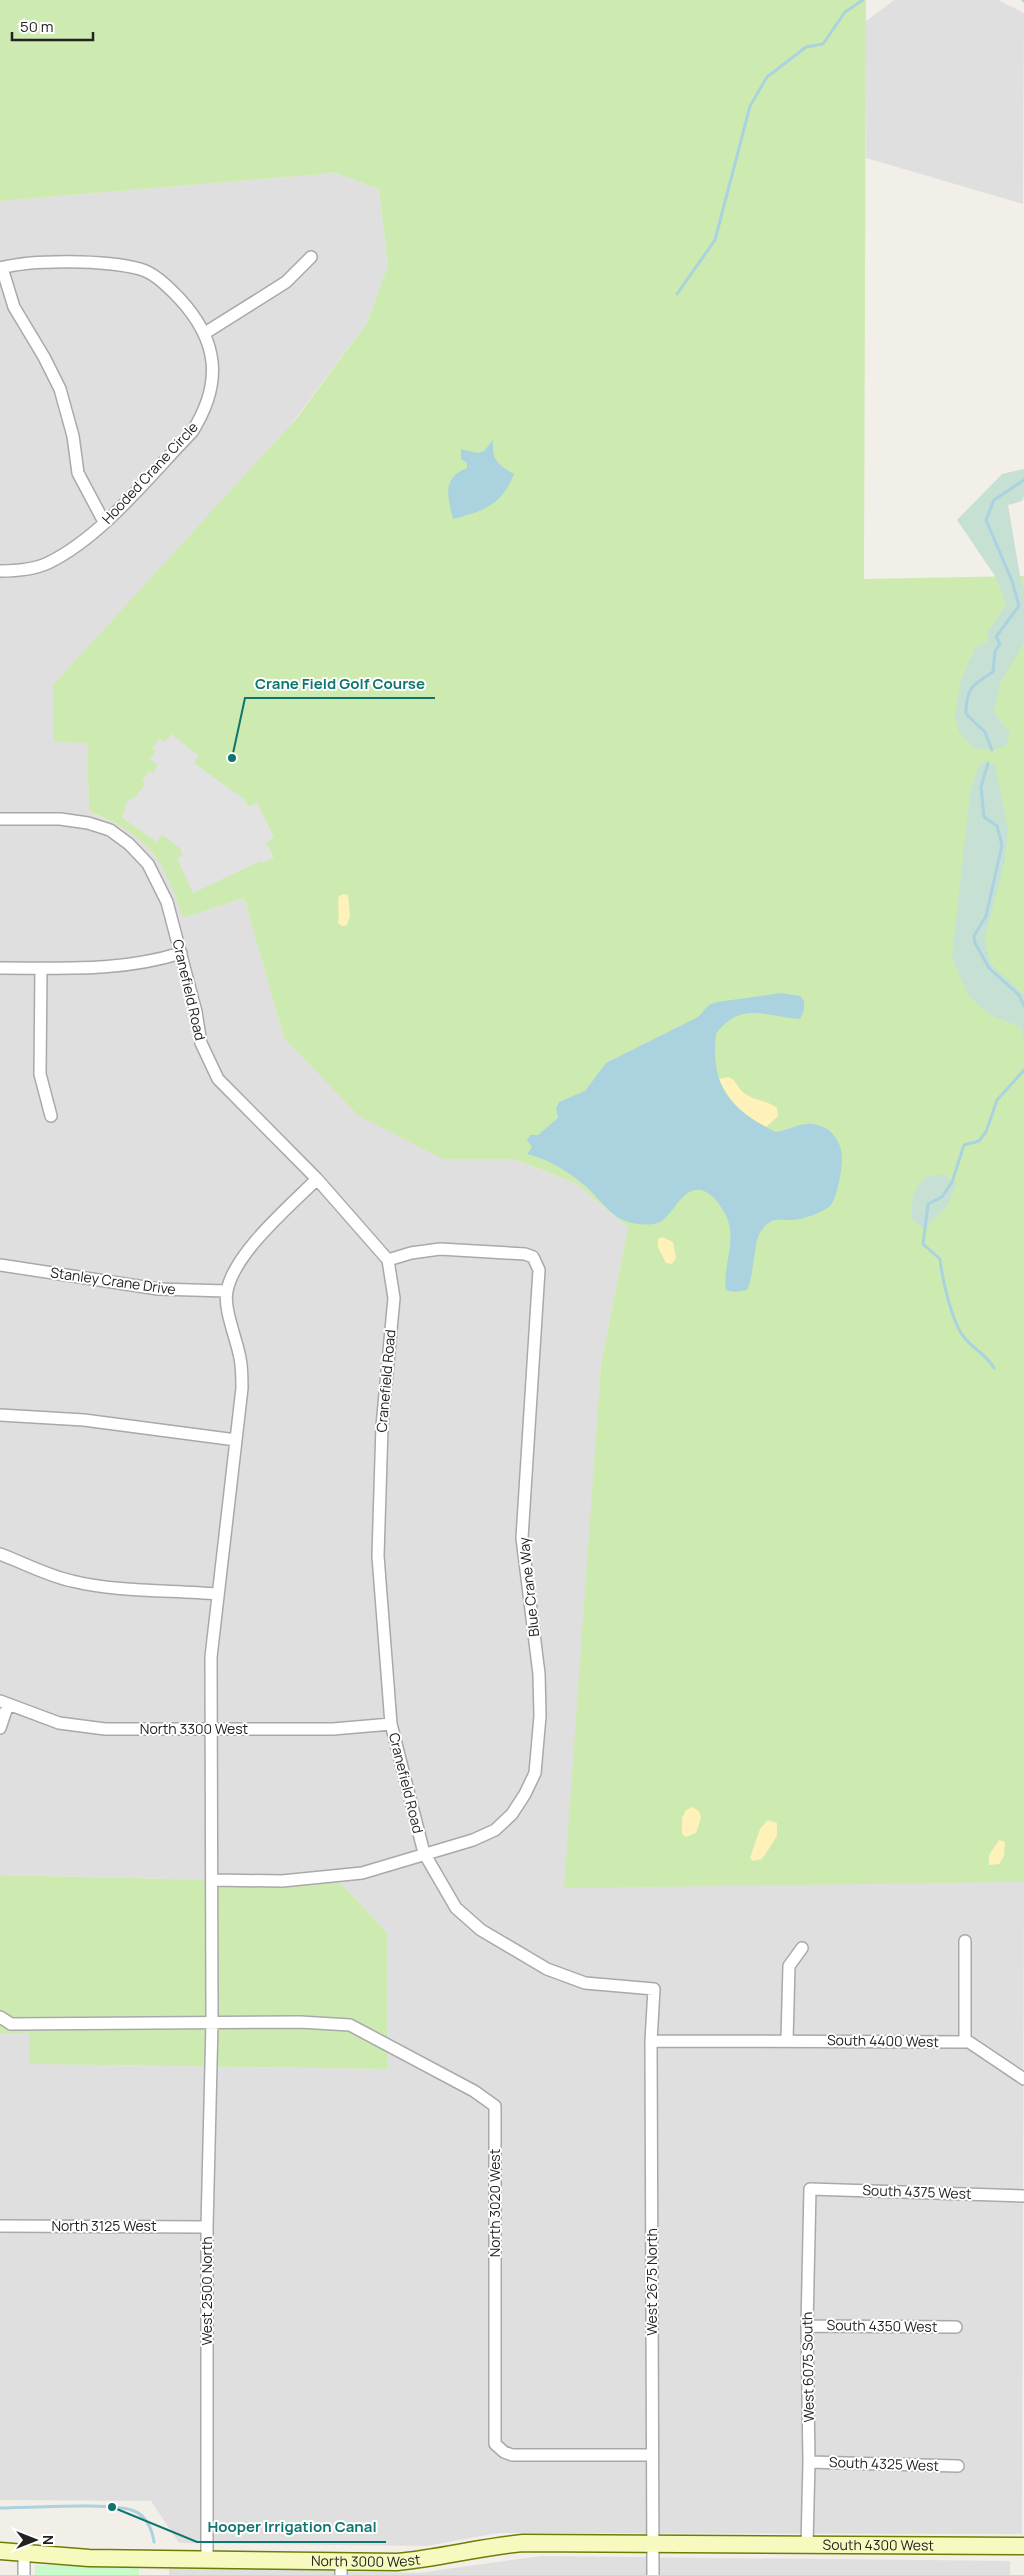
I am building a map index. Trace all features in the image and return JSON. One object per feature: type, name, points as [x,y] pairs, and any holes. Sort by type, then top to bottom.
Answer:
[{"type":"main road","name":"North 3000 West","points":[[0,2551],[89,2558],[207,2559],[341,2568],[428,2559],[492,2546],[522,2544],[732,2545]]},
{"type":"main road","name":"South 4300 West","points":[[732,2545],[1024,2546]]},
{"type":"street","points":[[205,333],[286,282],[311,257]]},
{"type":"street","name":"Hooded Crane Circle","points":[[0,571],[21,571],[48,563],[87,540],[192,432],[202,417],[210,395],[213,375],[212,354],[205,333],[192,312],[167,286],[141,270],[101,263],[30,264],[1,268]]},
{"type":"street","points":[[1,268],[14,306],[44,357],[60,389],[73,436],[78,472],[104,522]]},
{"type":"street","name":"Cranefield Road","points":[[0,819],[60,819],[88,823],[110,830],[129,844],[148,864],[158,880],[181,953],[196,1012],[201,1042],[218,1079],[317,1179],[388,1260],[394,1298],[382,1426],[378,1556],[391,1724],[424,1853],[456,1908],[481,1930],[547,1969],[585,1983],[654,1989]]},
{"type":"street","points":[[0,968],[112,967],[149,963],[181,953]]},
{"type":"street","points":[[41,968],[40,1074],[51,1116]]},
{"type":"street","points":[[226,1291],[238,1263],[251,1246],[317,1179]]},
{"type":"street","name":"Blue Crane Way","points":[[212,1880],[282,1882],[362,1873],[424,1853],[473,1840],[495,1830],[512,1814],[535,1773],[540,1716],[539,1674],[522,1538],[539,1270],[533,1257],[440,1249],[411,1253],[388,1260]]},
{"type":"street","name":"Stanley Crane Drive","points":[[0,1264],[158,1289],[226,1291]]},
{"type":"street","name":"West 2500 North","points":[[207,2559],[207,2227],[212,2023],[210,1657],[242,1388],[240,1358],[231,1325],[226,1291]]},
{"type":"street","points":[[0,1415],[84,1420],[236,1440]]},
{"type":"street","points":[[0,1554],[72,1582],[128,1589],[217,1594]]},
{"type":"street","points":[[0,1728],[4,1703]]},
{"type":"street","name":"North 3300 West","points":[[4,1703],[59,1723],[105,1729],[333,1730],[391,1724]]},
{"type":"street","points":[[965,1942],[965,2042]]},
{"type":"street","points":[[787,2040],[789,1966],[802,1948]]},
{"type":"street","name":"West 2675 North","points":[[653,2575],[651,2041],[654,1989]]},
{"type":"street","points":[[0,2017],[11,2024],[212,2023]]},
{"type":"street","name":"North 3020 West","points":[[212,2023],[326,2022],[350,2025],[474,2091],[495,2106],[495,2444],[504,2452],[512,2455],[652,2455]]},
{"type":"street","name":"South 4400 West","points":[[651,2041],[969,2042],[1024,2079]]},
{"type":"street","name":"South 4375 West","points":[[810,2189],[1024,2196]]},
{"type":"street","name":"West 6075 South","points":[[807,2545],[809,2462],[807,2326],[810,2189]]},
{"type":"street","name":"North 3125 West","points":[[0,2226],[207,2227]]},
{"type":"street","name":"South 4350 West","points":[[807,2326],[956,2327]]},
{"type":"street","name":"South 4325 West","points":[[809,2462],[958,2466]]},
{"type":"street","points":[[24,2553],[24,2575]]},
{"type":"shaded area","points":[[894,0],[998,0],[1024,13],[1023,204],[866,158],[865,22]]},
{"type":"shaded area","points":[[335,173],[379,189],[388,265],[367,323],[53,742],[87,742],[89,812],[124,827],[141,839],[162,865],[174,888],[183,918],[244,898],[284,1038],[443,1159],[514,1159],[575,1183],[628,1227],[601,1364],[589,1553],[1024,1882],[1022,2534],[498,2533],[427,2546],[179,2543],[151,2501],[0,2500],[0,2033],[29,2033],[30,2064],[386,2069],[387,1933],[341,1883],[0,1875],[0,201]]},
{"type":"shaded area","points":[[171,734],[198,755],[194,763],[244,799],[249,807],[257,802],[274,838],[266,842],[274,858],[262,863],[261,861],[193,893],[177,858],[183,855],[180,848],[162,835],[157,842],[121,817],[126,810],[124,807],[131,798],[134,799],[145,784],[142,781],[149,771],[153,773],[158,765],[150,759],[156,751],[152,748],[159,739],[165,742]]},
{"type":"shaded area","points":[[541,2556],[1010,2561],[1010,2575],[169,2575],[169,2567],[418,2573]]},
{"type":"green space","points":[[0,0],[866,0],[864,579],[1024,576],[1024,1882],[564,1888],[601,1364],[628,1227],[575,1183],[514,1159],[443,1159],[359,1116],[284,1038],[244,898],[183,918],[169,880],[151,851],[126,829],[89,812],[87,743],[53,742],[53,685],[296,419],[367,323],[388,265],[379,189],[335,173],[0,201]]},
{"type":"green space","points":[[1024,469],[1024,496],[1022,501],[1008,505],[1021,582],[1024,587],[1024,643],[1000,684],[994,712],[1010,734],[1006,746],[992,750],[972,748],[959,732],[955,718],[960,682],[975,648],[988,641],[987,632],[1006,605],[995,576],[957,520],[1002,474]]},
{"type":"green space","points":[[980,763],[995,764],[1008,830],[1005,861],[985,937],[990,963],[1024,995],[1024,1043],[1021,1027],[990,1015],[968,996],[952,957],[970,792]]},
{"type":"green space","points":[[945,1174],[952,1182],[957,1183],[948,1205],[924,1229],[911,1219],[913,1193],[926,1176]]},
{"type":"green space","points":[[0,1875],[341,1883],[387,1933],[387,2069],[29,2064],[29,2033],[0,2033]]},
{"type":"green space","points":[[35,2565],[139,2566],[139,2575],[35,2575]]},
{"type":"sand","points":[[348,895],[350,916],[347,925],[342,926],[338,923],[338,899],[339,896]]},
{"type":"sand","points":[[728,1077],[748,1096],[769,1103],[777,1108],[778,1116],[766,1127],[744,1113],[732,1101],[719,1079]]},
{"type":"sand","points":[[662,1237],[673,1242],[676,1258],[672,1264],[666,1263],[658,1247],[658,1239]]},
{"type":"sand","points":[[692,1807],[699,1811],[701,1818],[696,1833],[686,1837],[682,1834],[682,1818],[686,1810]]},
{"type":"sand","points":[[768,1820],[777,1823],[777,1836],[762,1859],[753,1861],[750,1858],[760,1829]]},
{"type":"sand","points":[[999,1840],[1005,1842],[1004,1856],[999,1864],[989,1865],[989,1855]]},
{"type":"water","points":[[493,440],[493,452],[497,461],[514,474],[509,485],[498,500],[491,505],[474,513],[453,519],[448,489],[453,477],[467,468],[467,463],[461,459],[461,449],[478,453],[484,451]]},
{"type":"water","points":[[781,993],[800,996],[804,1001],[804,1010],[800,1019],[754,1013],[744,1014],[735,1017],[725,1024],[716,1034],[715,1053],[720,1082],[727,1095],[747,1115],[776,1132],[801,1125],[813,1124],[831,1132],[841,1150],[840,1176],[833,1202],[826,1209],[800,1219],[774,1220],[768,1223],[758,1236],[750,1283],[747,1290],[734,1292],[726,1290],[725,1281],[730,1243],[729,1225],[722,1208],[711,1195],[704,1191],[691,1191],[660,1222],[638,1224],[630,1222],[614,1214],[583,1184],[557,1166],[527,1154],[532,1147],[527,1140],[530,1135],[538,1135],[558,1118],[556,1108],[559,1102],[585,1091],[606,1063],[698,1017],[709,1005],[717,1002]]},
{"type":"waterway","points":[[677,294],[715,240],[750,106],[767,77],[806,47],[823,44],[845,12],[863,0]]},
{"type":"waterway","points":[[992,750],[985,732],[966,714],[967,698],[975,684],[993,672],[995,651],[1000,644],[996,637],[1019,606],[1012,581],[986,520],[994,500],[1024,480]]},
{"type":"waterway","points":[[988,763],[981,787],[984,817],[997,826],[1002,845],[986,916],[974,936],[975,943],[989,968],[1019,995],[1024,1006]]},
{"type":"waterway","points":[[994,1368],[988,1359],[968,1341],[955,1322],[948,1300],[940,1259],[923,1244],[928,1204],[942,1197],[952,1182],[964,1145],[979,1141],[986,1132],[997,1100],[1024,1070]]},
{"type":"waterway","points":[[0,2508],[70,2506],[123,2508],[134,2511],[142,2516],[152,2532],[154,2542]]},
{"type":"place","name":"Crane Field Golf Course","points":[[232,758]]},
{"type":"place","name":"Hooper Irrigation Canal","points":[[112,2507]]}]
